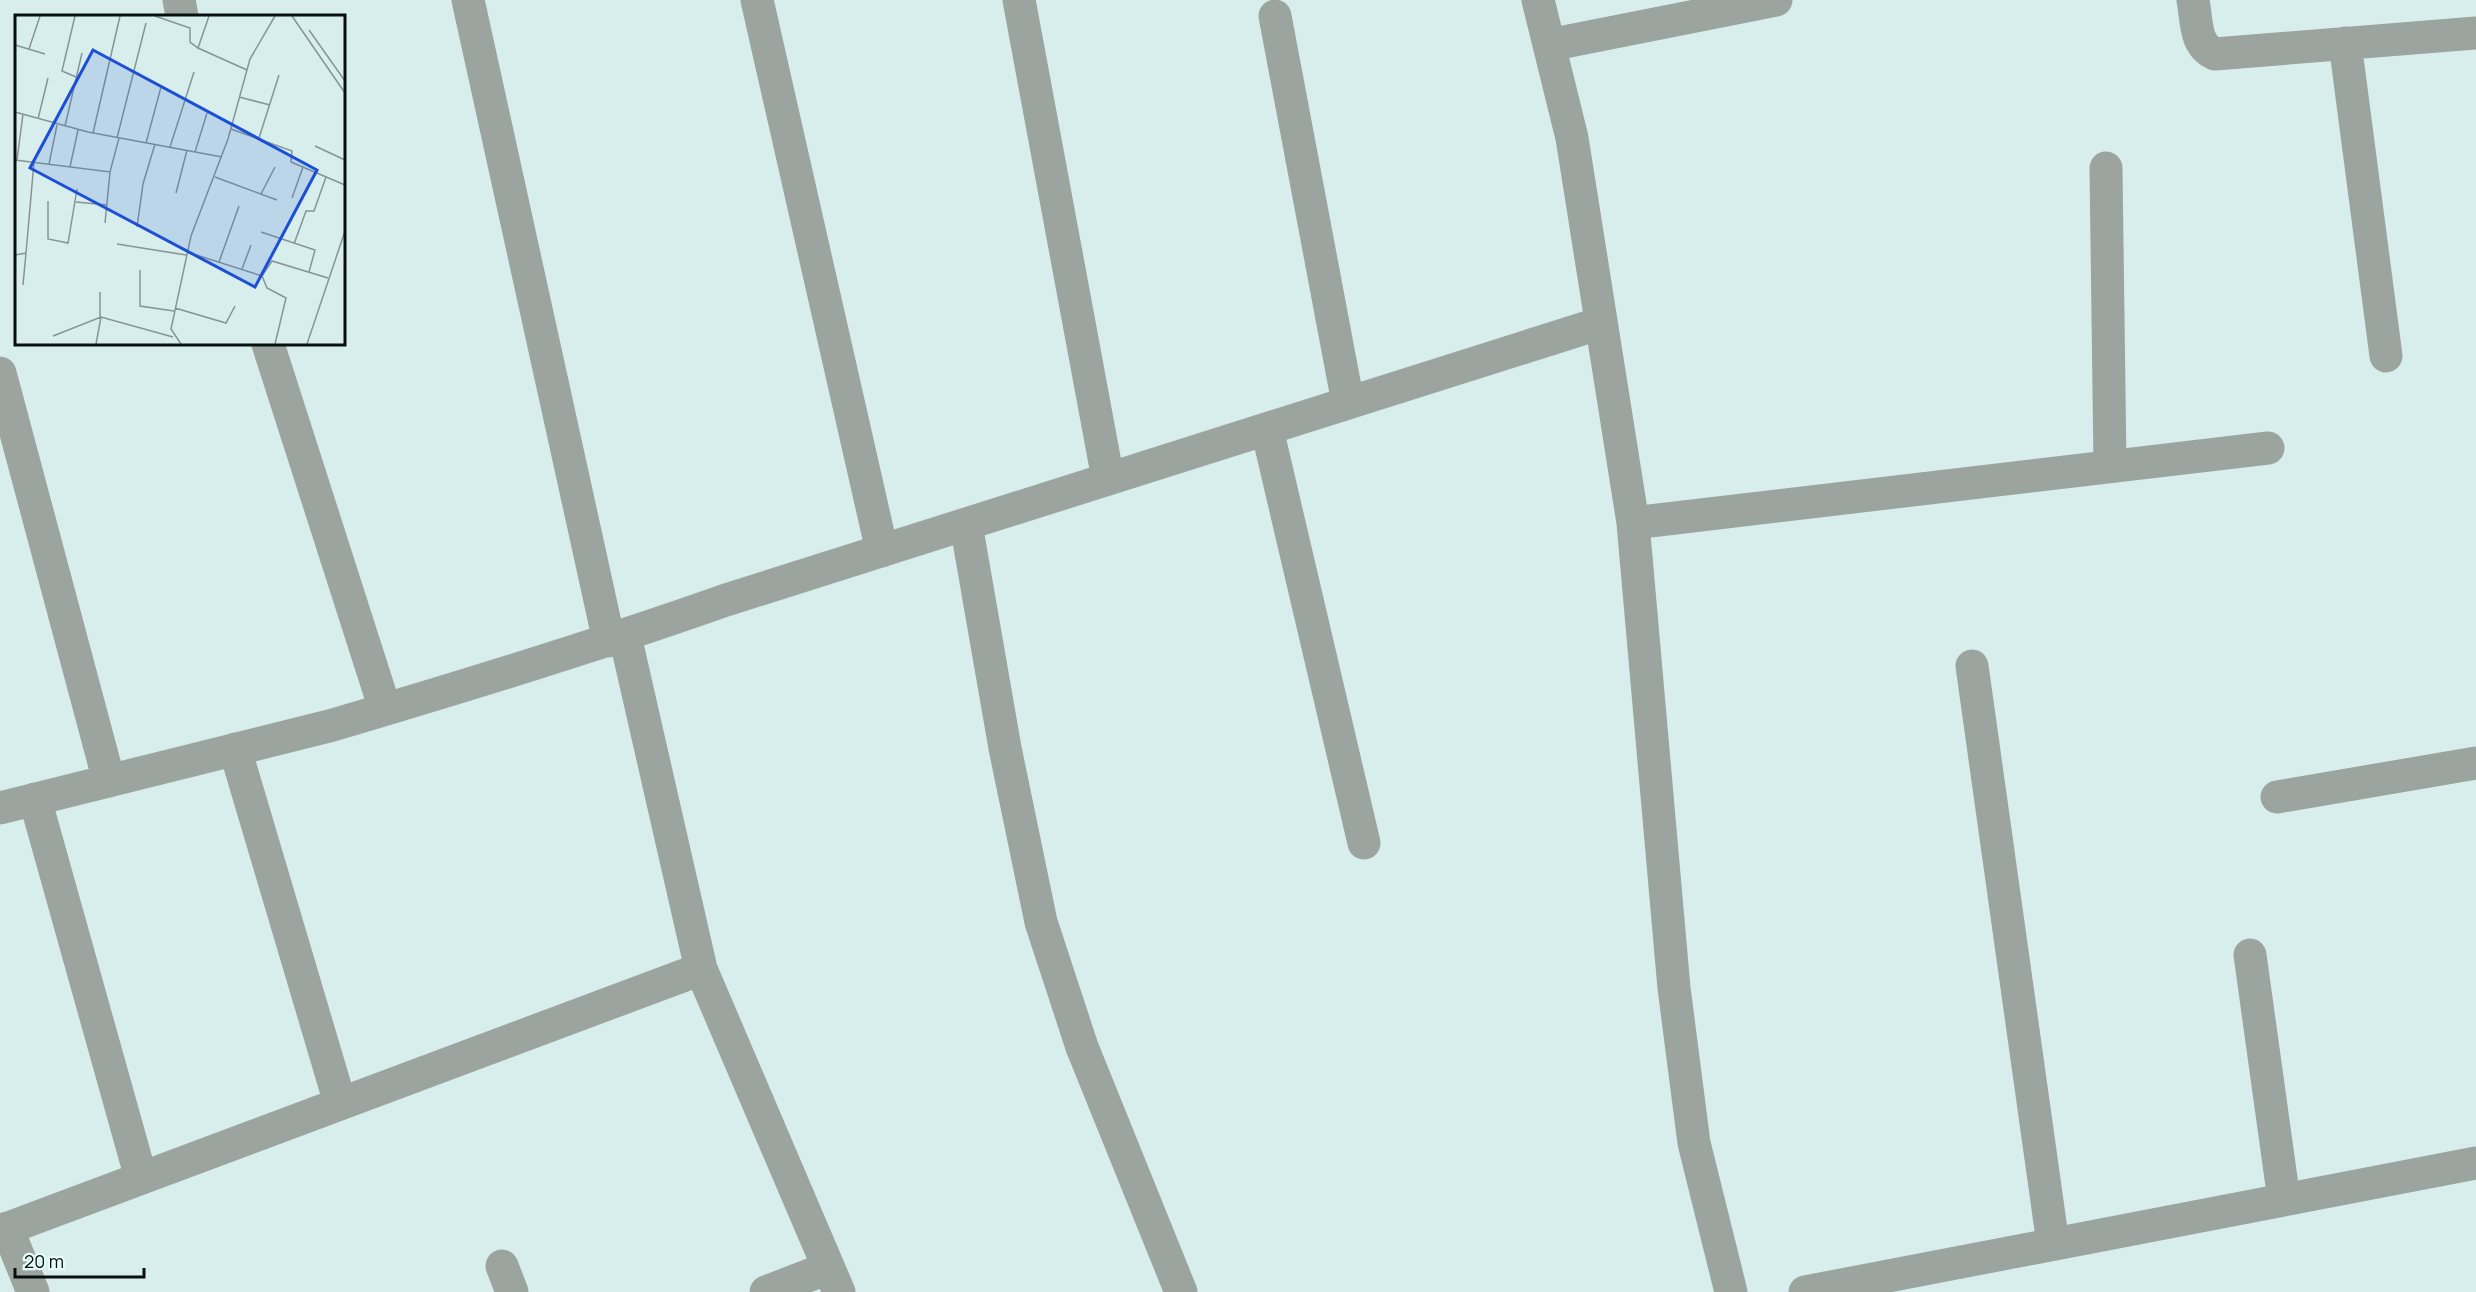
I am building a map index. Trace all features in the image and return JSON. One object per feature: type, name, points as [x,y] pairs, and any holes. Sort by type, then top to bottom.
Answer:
[{"type":"street","points":[[178,0],[182,15]]},
{"type":"street","points":[[468,0],[617,638],[701,969],[834,1280],[766,1292]]},
{"type":"street","points":[[757,0],[882,550]]},
{"type":"street","points":[[1019,0],[1108,479]]},
{"type":"street","points":[[1538,0],[1572,138],[1633,523],[1674,988],[1694,1143],[1731,1292]]},
{"type":"street","points":[[1549,45],[1776,0]]},
{"type":"street","points":[[2193,0],[2200,43],[2206,50],[2215,54],[2476,33]]},
{"type":"street","points":[[1275,16],[1348,403]]},
{"type":"street","points":[[2345,44],[2386,356]]},
{"type":"street","points":[[2106,168],[2110,466]]},
{"type":"street","points":[[0,808],[385,709],[617,638],[882,550],[1601,323]]},
{"type":"street","points":[[268,345],[385,709]]},
{"type":"street","points":[[0,373],[109,781]]},
{"type":"street","points":[[1267,429],[1364,843]]},
{"type":"street","points":[[1633,523],[2268,448]]},
{"type":"street","points":[[966,524],[1005,748],[1041,922],[1082,1047],[1181,1292]]},
{"type":"street","points":[[1972,666],[2053,1244]]},
{"type":"street","points":[[235,749],[340,1103]]},
{"type":"street","points":[[2277,796],[2476,762]]},
{"type":"street","points":[[35,799],[141,1178]]},
{"type":"street","points":[[2250,955],[2284,1200]]},
{"type":"street","points":[[33,1292],[4,1229],[701,969]]},
{"type":"street","points":[[1805,1292],[2476,1163]]}]
